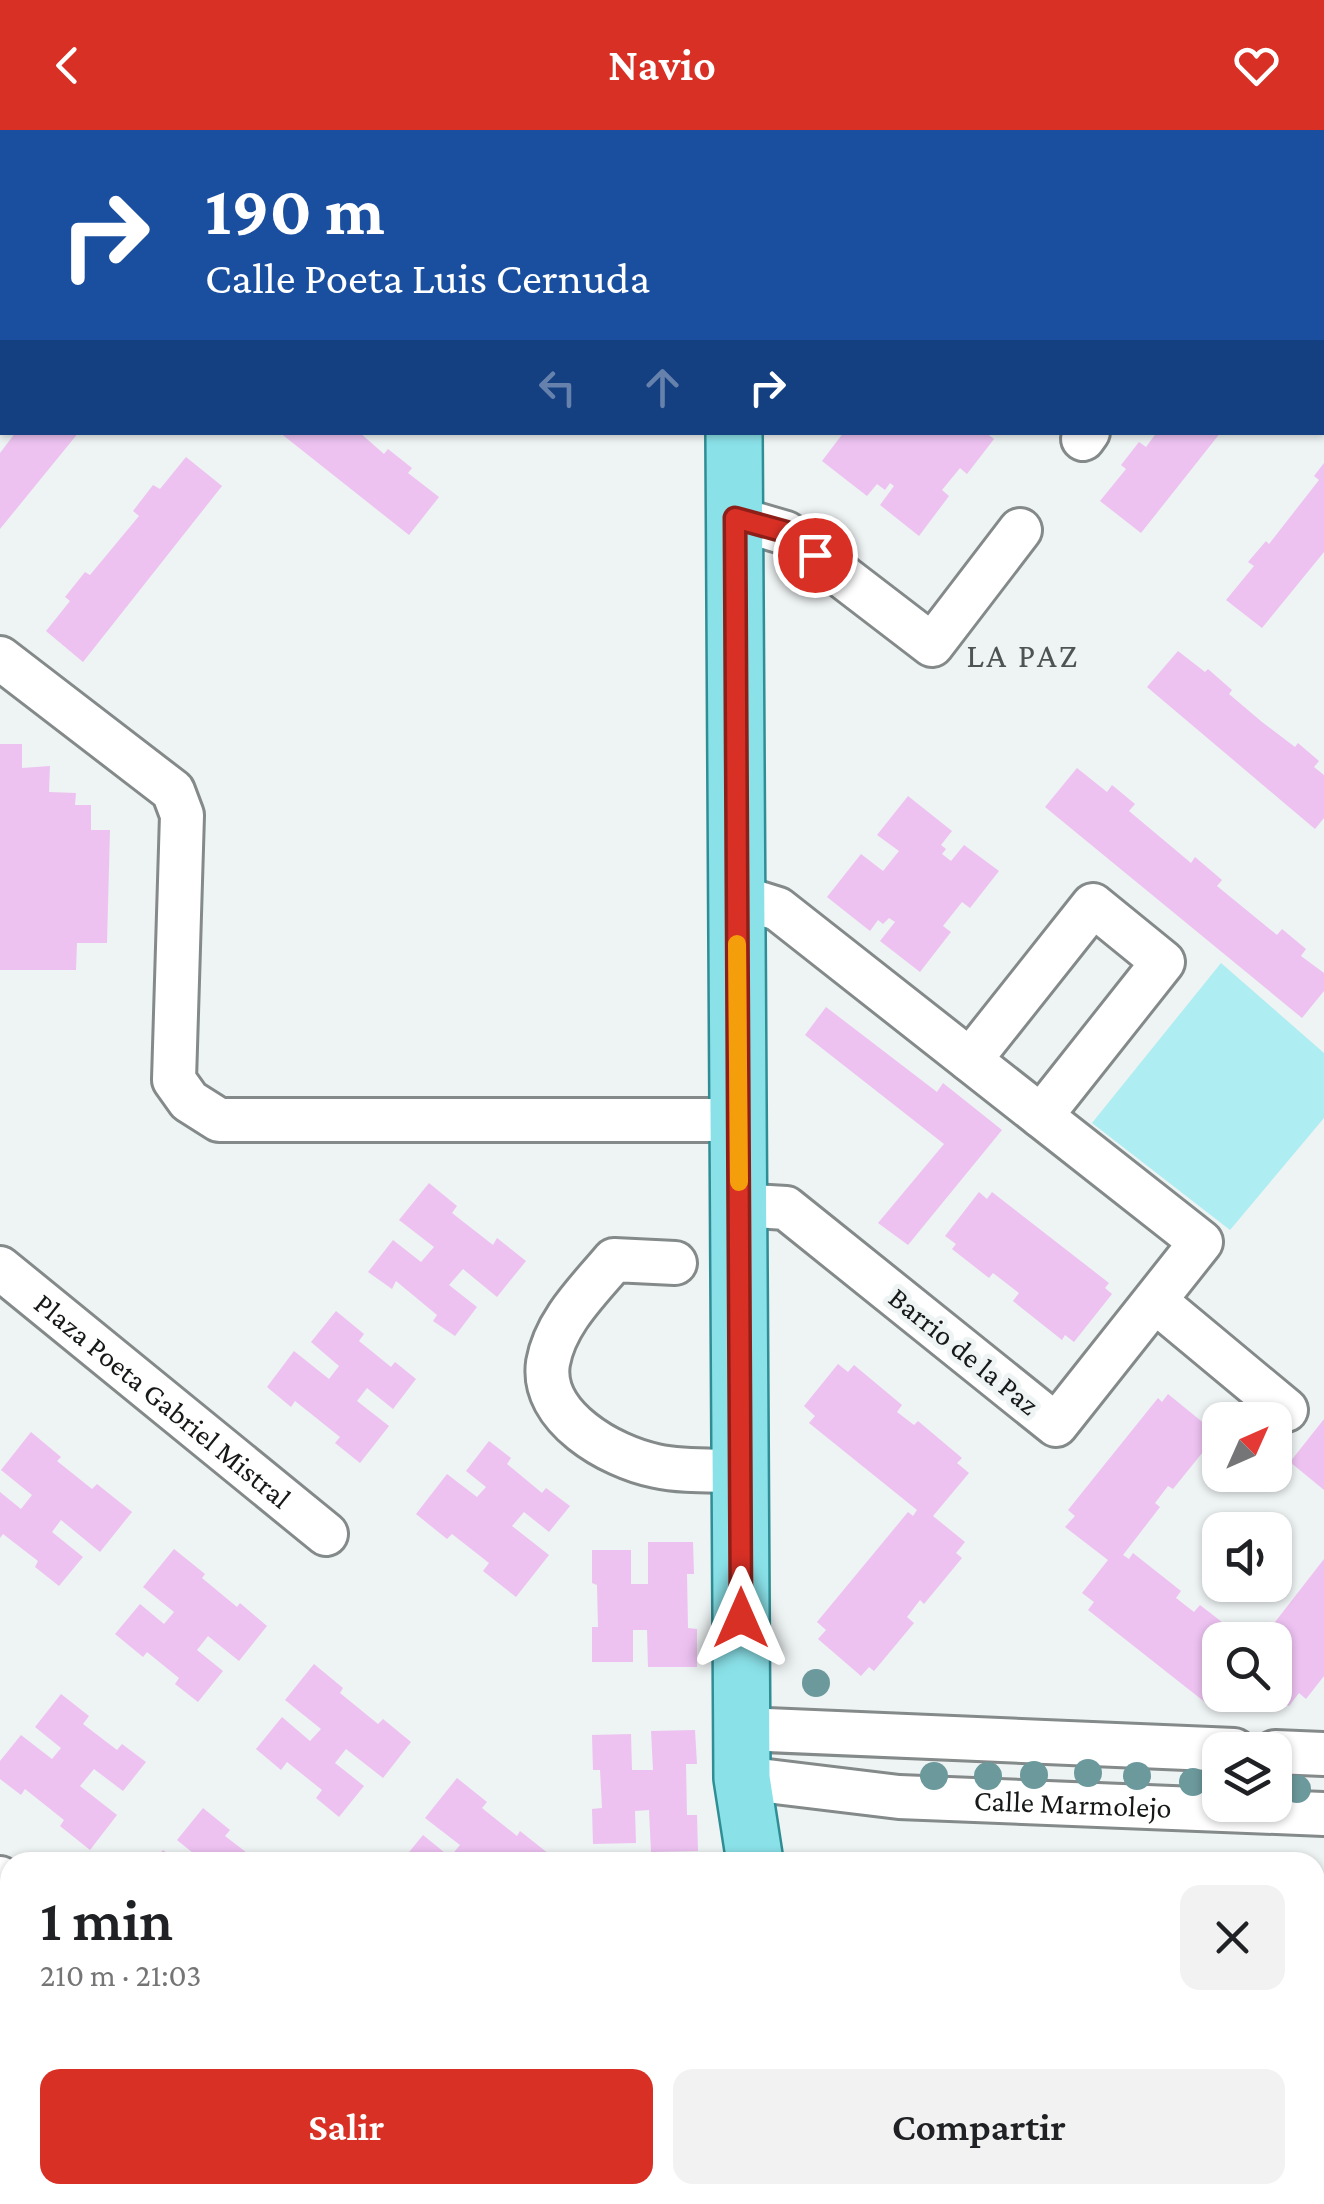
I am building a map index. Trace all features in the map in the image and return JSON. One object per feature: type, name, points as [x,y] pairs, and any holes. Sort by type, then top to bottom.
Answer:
[{"type":"main road","points":[[734,435],[742,1754],[754,1852]]},
{"type":"street","points":[[735,518],[786,532],[932,645],[1020,530]]},
{"type":"street","points":[[0,658],[172,791],[182,814],[174,1080],[189,1101],[218,1120],[738,1120]]},
{"type":"street","name":"Barrio de la Paz","points":[[737,896],[778,909],[1201,1242],[1056,1425],[786,1208],[739,1205]]},
{"type":"street","points":[[970,1060],[1093,904],[1162,962],[1041,1116]]},
{"type":"street","points":[[675,1263],[614,1260],[560,1331],[548,1365],[550,1389],[556,1404],[577,1426],[629,1457],[672,1468],[740,1471]]},
{"type":"street","name":"Plaza Poeta Gabriel Mistral","points":[[0,1268],[326,1534]]},
{"type":"street","points":[[1155,1301],[1276,1402]]},
{"type":"street","points":[[884,1795],[871,1786],[862,1770],[872,1750],[892,1736]]},
{"type":"street","name":"Calle Marmolejo","points":[[742,1754],[892,1736],[1202,1749]]},
{"type":"street","points":[[1292,1753],[1324,1754]]},
{"type":"street","name":"Calle Marmolejo","points":[[742,1754],[884,1795],[1324,1814]]},
{"type":"shaded area","points":[[1221,963],[1324,1053],[1324,1118],[1230,1230],[1092,1123]]},
{"type":"building","points":[[14,435],[77,435],[0,529],[0,453]]},
{"type":"building","points":[[283,435],[362,435],[384,454],[388,449],[412,468],[408,473],[439,497],[409,535]]},
{"type":"building","points":[[842,435],[989,435],[994,439],[967,474],[960,468],[942,490],[949,496],[919,536],[880,505],[894,486],[890,483],[885,490],[877,484],[867,496],[822,461]]},
{"type":"building","points":[[1155,435],[1219,435],[1141,533],[1100,501],[1126,469],[1121,465],[1139,442],[1146,447]]},
{"type":"building","points":[[186,457],[222,486],[83,662],[46,631],[70,601],[65,597],[85,572],[90,575],[139,516],[133,511],[153,485],[160,489]]},
{"type":"building","points":[[1324,463],[1324,552],[1262,628],[1226,600],[1254,566],[1248,562],[1266,541],[1269,544],[1319,480],[1314,476]]},
{"type":"building","points":[[1178,651],[1205,672],[1208,669],[1232,690],[1229,694],[1262,722],[1319,761],[1314,767],[1324,775],[1324,818],[1315,829],[1147,687]]},
{"type":"building","points":[[0,744],[22,744],[22,768],[50,766],[49,792],[76,793],[75,805],[91,805],[91,830],[110,830],[107,943],[77,943],[76,970],[0,970]]},
{"type":"building","points":[[1077,768],[1107,792],[1112,785],[1135,804],[1129,811],[1191,863],[1195,857],[1222,880],[1217,886],[1277,935],[1282,929],[1306,949],[1301,956],[1324,973],[1324,991],[1302,1018],[1045,807]]},
{"type":"building","points":[[908,796],[952,831],[941,845],[946,849],[942,854],[951,861],[964,845],[999,871],[970,908],[962,902],[943,926],[951,932],[920,972],[880,941],[895,922],[889,918],[883,924],[878,920],[870,931],[827,897],[861,854],[883,871],[899,851],[877,835]]},
{"type":"building","points":[[826,1007],[937,1092],[943,1083],[1002,1130],[908,1245],[878,1223],[944,1144],[805,1035]]},
{"type":"building","points":[[429,1183],[457,1206],[452,1213],[493,1245],[497,1238],[526,1261],[497,1297],[463,1269],[449,1285],[477,1307],[455,1336],[433,1321],[437,1315],[396,1281],[392,1289],[368,1272],[393,1240],[421,1262],[434,1247],[399,1220]]},
{"type":"building","points":[[979,1192],[987,1199],[992,1192],[1109,1283],[1105,1288],[1112,1294],[1074,1342],[1065,1335],[1062,1340],[1013,1301],[1019,1293],[993,1273],[989,1278],[952,1249],[956,1244],[945,1236]]},
{"type":"building","points":[[336,1311],[364,1334],[359,1341],[391,1367],[395,1362],[416,1379],[393,1409],[367,1388],[357,1401],[389,1426],[360,1463],[335,1443],[340,1437],[295,1401],[291,1407],[267,1387],[294,1351],[329,1379],[339,1366],[311,1342]]},
{"type":"building","points":[[838,1364],[848,1372],[854,1365],[902,1405],[897,1412],[914,1425],[918,1421],[962,1458],[957,1463],[969,1473],[933,1516],[965,1542],[956,1553],[962,1558],[924,1604],[920,1600],[907,1617],[914,1623],[874,1671],[869,1667],[861,1676],[818,1639],[826,1630],[817,1622],[908,1512],[913,1516],[917,1510],[809,1423],[815,1416],[804,1406]]},
{"type":"building","points":[[1168,1394],[1202,1422],[1202,1453],[1173,1489],[1168,1486],[1155,1503],[1160,1507],[1123,1555],[1129,1559],[1133,1553],[1181,1591],[1176,1598],[1194,1612],[1200,1605],[1222,1622],[1202,1622],[1202,1700],[1088,1610],[1094,1602],[1082,1593],[1108,1560],[1065,1527],[1075,1516],[1068,1510],[1158,1398],[1162,1402]]},
{"type":"building","points":[[1324,1419],[1324,1490],[1292,1464]]},
{"type":"building","points":[[31,1432],[61,1457],[57,1461],[92,1489],[97,1484],[132,1512],[100,1552],[61,1520],[52,1532],[83,1557],[59,1586],[35,1567],[38,1561],[3,1534],[0,1538],[0,1492],[21,1509],[32,1495],[1,1470]]},
{"type":"building","points":[[489,1441],[511,1458],[507,1464],[542,1493],[546,1488],[570,1506],[549,1532],[524,1512],[512,1526],[549,1555],[516,1597],[483,1571],[489,1563],[452,1534],[447,1539],[416,1514],[447,1474],[477,1497],[486,1487],[466,1471]]},
{"type":"building","points":[[648,1542],[693,1542],[694,1574],[687,1574],[688,1628],[697,1629],[697,1667],[648,1667],[647,1630],[633,1630],[633,1662],[592,1662],[592,1627],[598,1627],[592,1550],[631,1550],[631,1584],[648,1584]]},
{"type":"building","points":[[174,1549],[237,1607],[240,1603],[267,1626],[239,1661],[208,1636],[197,1650],[223,1671],[198,1702],[175,1684],[179,1678],[147,1652],[143,1657],[115,1634],[140,1604],[164,1624],[174,1612],[143,1587]]},
{"type":"building","points":[[1324,1559],[1324,1676],[1306,1699],[1299,1693],[1292,1702],[1292,1622],[1275,1622]]},
{"type":"building","points":[[314,1664],[343,1688],[340,1693],[378,1724],[383,1719],[411,1742],[383,1778],[346,1749],[335,1763],[364,1786],[339,1817],[316,1798],[322,1790],[287,1762],[281,1770],[256,1749],[282,1717],[310,1741],[321,1729],[285,1700]]},
{"type":"building","points":[[61,1694],[89,1716],[83,1724],[117,1750],[122,1744],[146,1762],[123,1791],[94,1769],[80,1786],[117,1815],[90,1850],[60,1826],[64,1820],[25,1789],[21,1795],[0,1779],[0,1761],[21,1735],[52,1759],[61,1748],[35,1727]]},
{"type":"building","points":[[695,1730],[697,1764],[686,1764],[687,1815],[697,1815],[698,1851],[651,1852],[649,1810],[635,1811],[636,1843],[593,1844],[592,1809],[602,1808],[600,1770],[593,1770],[592,1735],[631,1734],[632,1770],[653,1770],[651,1731]]},
{"type":"building","points":[[457,1778],[487,1802],[482,1808],[517,1836],[520,1831],[546,1852],[454,1852],[460,1845],[425,1818]]},
{"type":"building","points":[[203,1808],[230,1830],[225,1836],[246,1852],[192,1852],[177,1840]]},
{"type":"building","points":[[423,1835],[444,1852],[409,1852]]},
{"type":"slow traffic","points":[[737,944],[739,1182]]},
{"type":"district","name":"LA PAZ","points":[[1023,655]]},
{"type":"route","points":[[741,1618],[735,518],[786,532],[815,555]]}]
